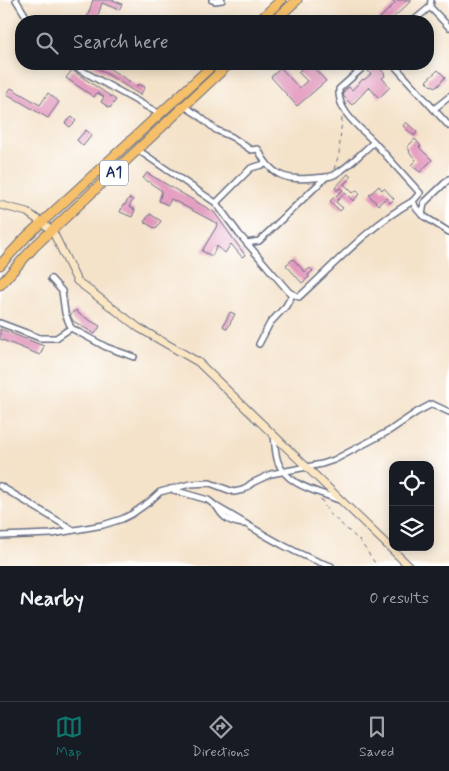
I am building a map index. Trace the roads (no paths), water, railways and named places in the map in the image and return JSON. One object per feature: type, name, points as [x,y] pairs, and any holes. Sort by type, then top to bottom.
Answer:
[{"type":"highway","points":[[265,15],[281,0]]},
{"type":"highway","points":[[281,15],[297,0]]},
{"type":"highway","name":"A1","points":[[0,265],[42,222],[208,70]]},
{"type":"highway","name":"A1","points":[[0,285],[35,246],[223,70]]},
{"type":"main road","points":[[0,205],[27,212],[52,230],[77,282],[139,328],[198,362],[409,566]]},
{"type":"street","points":[[16,0],[26,15]]},
{"type":"street","points":[[212,0],[222,0]]},
{"type":"street","points":[[420,15],[430,7],[431,0]]},
{"type":"street","points":[[430,7],[449,27]]},
{"type":"street","points":[[81,70],[160,114]]},
{"type":"street","points":[[138,150],[216,203],[247,243],[292,295],[299,297],[366,236],[398,210],[413,201],[420,193],[342,108],[338,96],[339,90],[361,70]]},
{"type":"street","points":[[398,70],[449,126]]},
{"type":"street","points":[[434,109],[449,97]]},
{"type":"street","points":[[184,106],[216,130],[232,137],[251,150],[258,149],[265,164],[293,180],[333,176],[374,142]]},
{"type":"street","points":[[216,203],[251,168],[265,164]]},
{"type":"street","points":[[247,243],[259,241],[326,177]]},
{"type":"street","points":[[422,215],[424,203],[449,179]]},
{"type":"street","points":[[413,201],[422,215],[449,232]]},
{"type":"street","points":[[51,279],[62,291],[65,313],[71,328],[106,347],[134,357]]},
{"type":"street","points":[[259,344],[270,323],[286,306],[292,295]]},
{"type":"street","points":[[0,323],[40,338],[56,338],[71,328]]},
{"type":"street","points":[[0,536],[52,534],[104,525],[122,519],[149,502],[160,492],[190,484],[210,483],[234,492],[239,491],[263,477],[334,460],[389,431],[432,404],[449,412]]},
{"type":"street","points":[[274,435],[278,462],[283,472],[291,481],[342,501]]},
{"type":"street","points":[[0,486],[74,530]]},
{"type":"street","points":[[169,489],[208,500],[217,507],[221,516],[229,521],[249,525],[289,549],[311,560],[331,566]]}]
